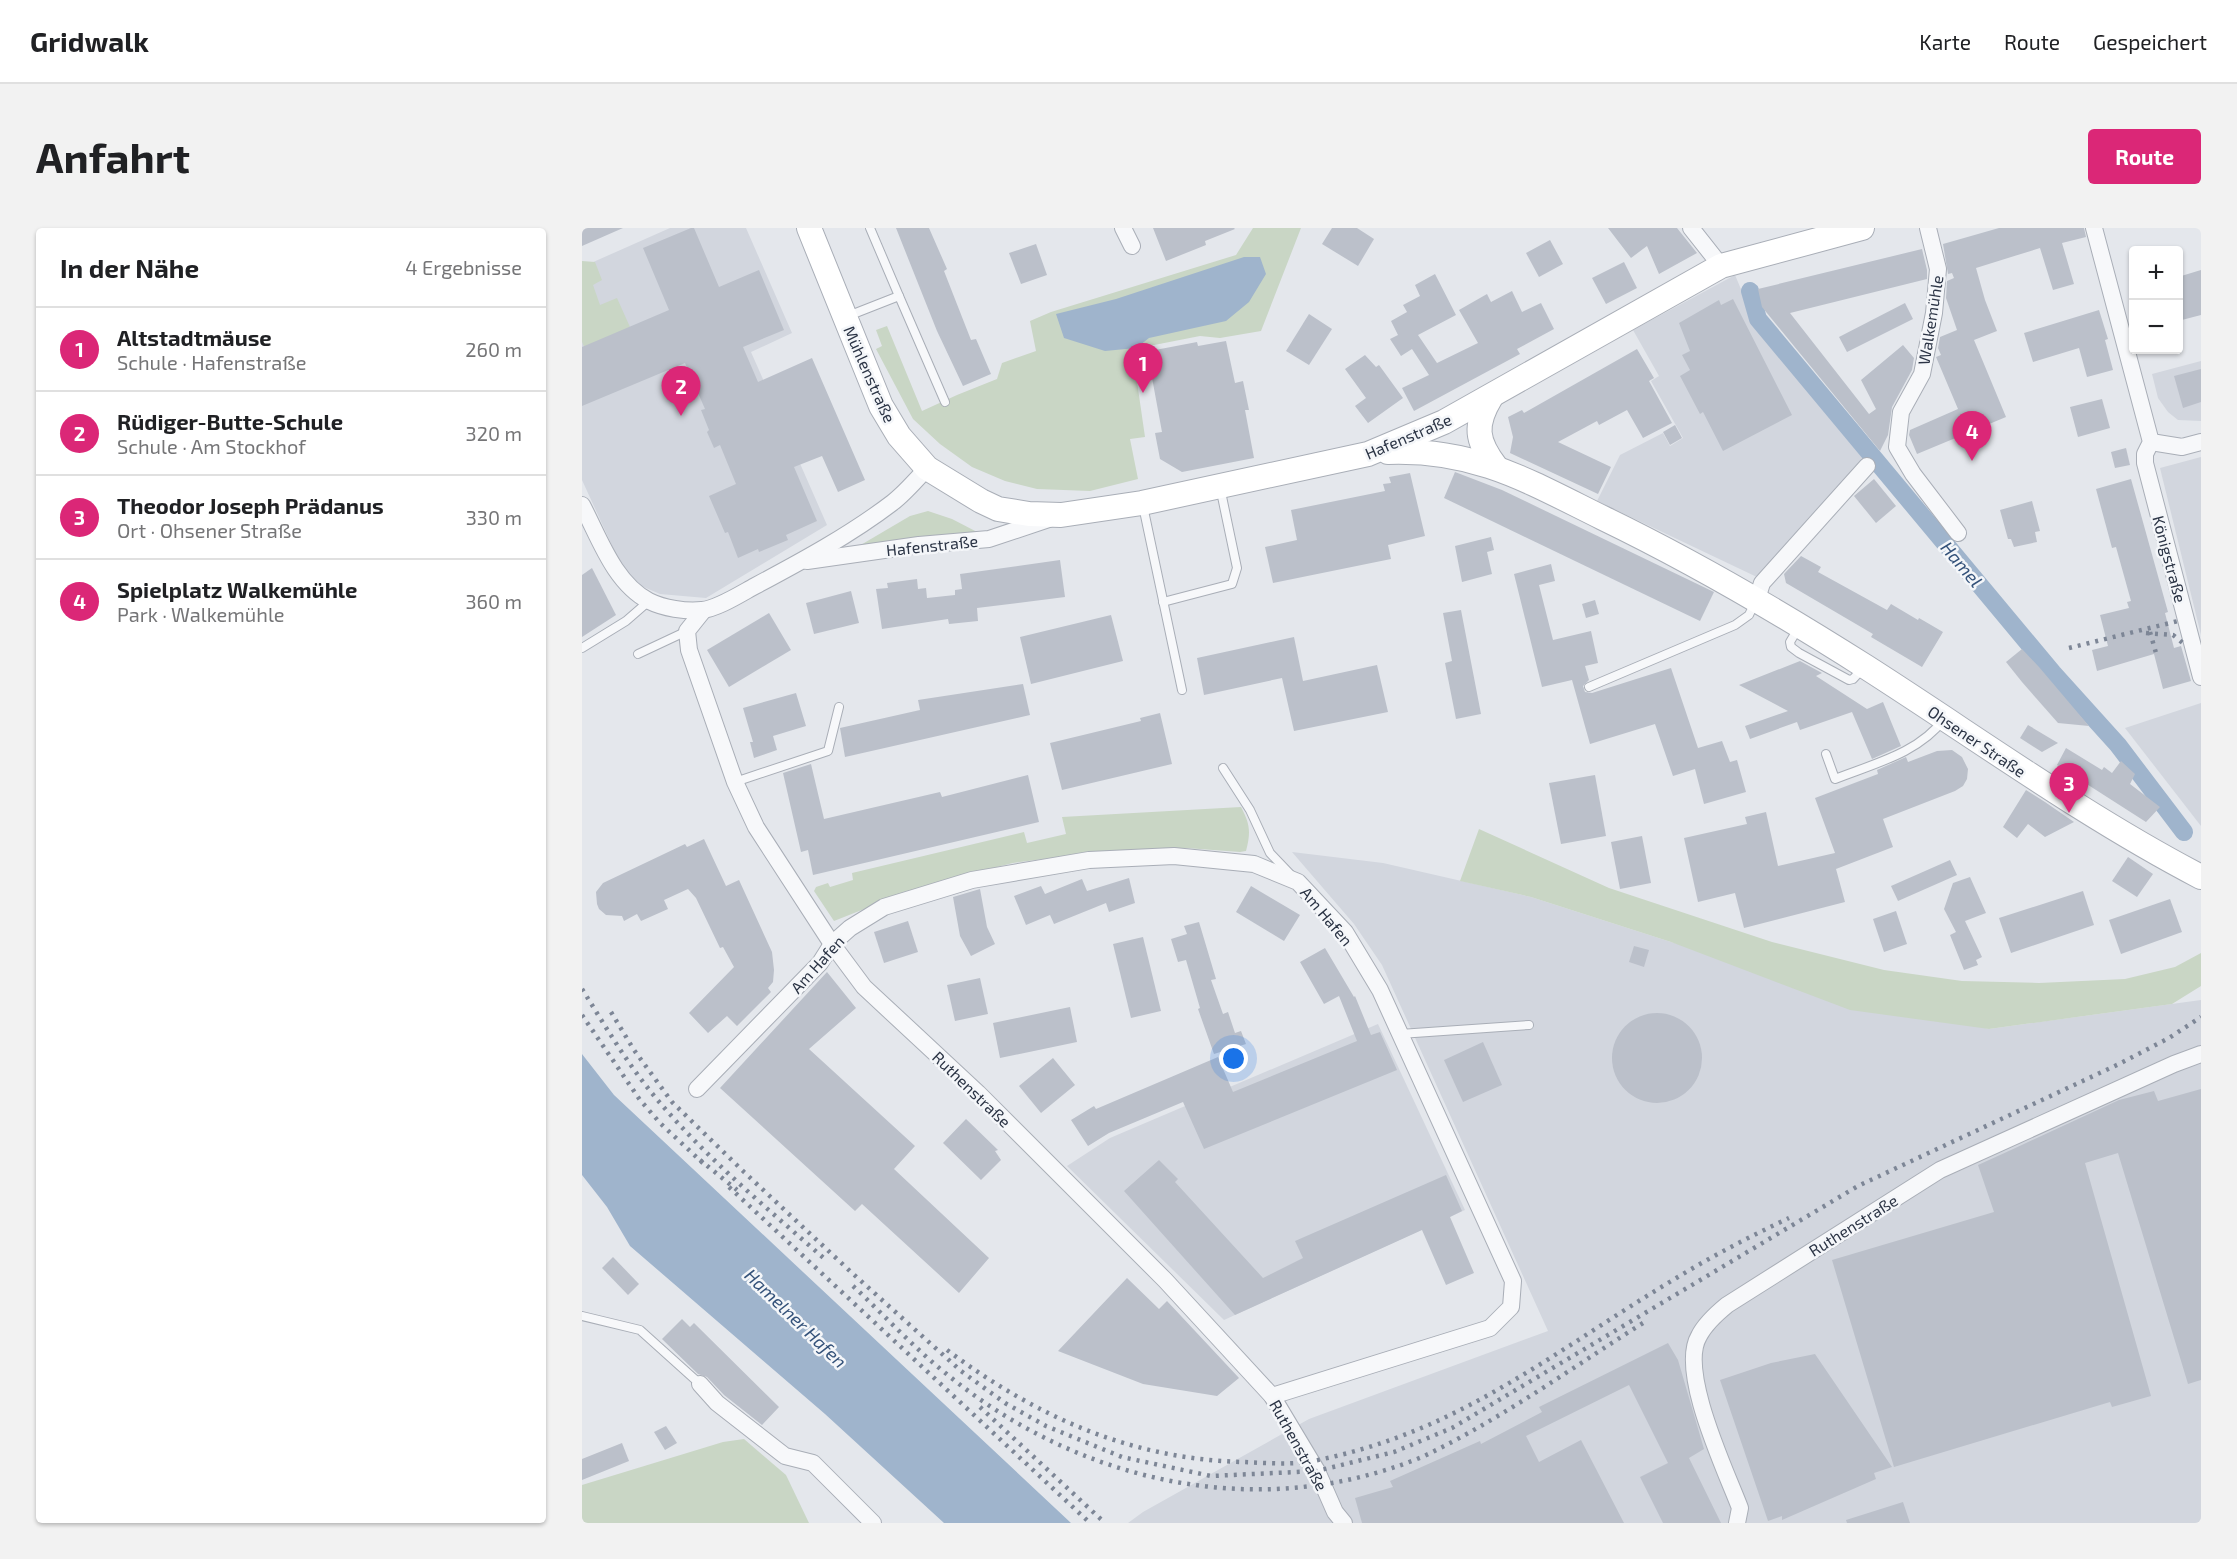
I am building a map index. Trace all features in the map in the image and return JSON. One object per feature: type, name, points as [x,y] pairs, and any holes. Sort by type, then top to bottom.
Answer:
[{"type":"main road","name":"Mühlenstraße","points":[[809,228],[881,406],[899,436],[927,468],[963,491],[998,509]]},
{"type":"main road","name":"Hafenstraße","points":[[998,509],[1029,514],[1061,515],[1220,487],[1368,454],[1436,426],[1491,397],[1721,266],[1862,228]]},
{"type":"main road","points":[[1491,397],[1483,409],[1479,423],[1479,437],[1482,447],[1496,467]]},
{"type":"main road","name":"Ohsener Straße","points":[[1368,454],[1433,453],[1496,467],[1664,547],[1757,599],[1795,634],[1859,673],[1945,719],[2111,827],[2201,877]]},
{"type":"street","points":[[1123,228],[1131,246]]},
{"type":"street","points":[[1690,228],[1721,266]]},
{"type":"street","name":"Walkemühle","points":[[1928,228],[1938,269],[1934,313],[1922,374],[1901,412],[1897,447],[1913,474],[1958,533]]},
{"type":"street","name":"Königstraße","points":[[2094,228],[2151,442],[2145,454],[2145,463],[2201,677]]},
{"type":"street","points":[[2151,442],[2182,447],[2201,442]]},
{"type":"street","points":[[1757,599],[1762,583],[1867,466]]},
{"type":"street","name":"Hafenstraße","points":[[703,610],[800,562],[893,502],[927,468]]},
{"type":"street","points":[[582,505],[617,571],[631,588],[649,601],[673,608],[703,610]]},
{"type":"street","name":"Hafenstraße","points":[[800,562],[919,545],[989,539],[1061,515]]},
{"type":"street","points":[[687,631],[703,610]]},
{"type":"street","name":"Ruthenstraße","points":[[687,631],[689,650],[735,782],[756,826],[832,944],[864,987],[978,1093],[1158,1273],[1272,1396],[1317,1471],[1335,1512],[1344,1523]]},
{"type":"street","name":"Am Hafen","points":[[697,1089],[820,963],[832,944],[850,928],[884,907],[972,880],[1089,860],[1174,856],[1254,864],[1298,882],[1345,932],[1380,990],[1513,1281],[1511,1307],[1490,1328],[1272,1396]]},
{"type":"street","name":"Ruthenstraße","points":[[1737,1523],[1740,1508],[1699,1399],[1692,1362],[1697,1337],[1712,1318],[1726,1305],[1940,1170],[2201,1054]]},
{"type":"street","points":[[700,1384],[717,1403],[785,1456],[813,1463],[873,1523]]},
{"type":"lane","points":[[870,228],[945,402]]},
{"type":"lane","points":[[845,317],[899,296]]},
{"type":"lane","points":[[1163,602],[1232,584],[1237,568],[1220,487]]},
{"type":"lane","points":[[1142,502],[1182,690]]},
{"type":"lane","points":[[1589,687],[1735,625],[1749,615],[1757,599]]},
{"type":"lane","points":[[582,648],[626,621],[649,601]]},
{"type":"lane","points":[[639,654],[687,631]]},
{"type":"lane","points":[[735,782],[828,751],[839,707]]},
{"type":"lane","points":[[1826,754],[1835,779],[1910,749],[1934,733],[1945,719]]},
{"type":"lane","points":[[1222,768],[1250,810],[1270,853],[1298,882]]},
{"type":"lane","points":[[1400,1034],[1529,1025]]},
{"type":"lane","points":[[582,1316],[640,1329],[700,1384]]},
{"type":"shaded area","points":[[670,228],[746,228],[792,333],[751,352],[827,525],[706,598],[660,594],[639,585],[625,574],[582,480],[582,267]]},
{"type":"shaded area","points":[[1735,275],[1754,320],[1869,458],[1759,578],[1597,501],[1620,455],[1663,433],[1670,446],[1683,438],[1651,381],[1659,376],[1633,330]]},
{"type":"shaded area","points":[[2201,361],[2201,421],[2178,420],[2168,412],[2158,398],[2152,374]]},
{"type":"shaded area","points":[[2201,457],[2201,635],[2160,468]]},
{"type":"shaded area","points":[[2201,703],[2201,826],[2125,728]]},
{"type":"shaded area","points":[[1292,852],[1383,863],[1531,897],[1671,942],[1989,1029],[2201,1000],[2201,1523],[1128,1523],[1143,1512],[1309,1419],[1548,1331],[1382,965],[1354,924]]},
{"type":"shaded area","points":[[1378,1024],[1465,1210],[1224,1320],[1067,1166],[1110,1138]]},
{"type":"green space","points":[[1253,228],[1301,228],[1261,331],[1220,338],[1200,336],[1149,346],[1133,354],[1145,437],[1130,439],[1138,479],[1090,491],[1037,489],[1005,481],[972,467],[940,444],[913,419],[876,349],[882,346],[876,330],[887,326],[922,411],[997,379],[1002,363],[1036,351],[1030,321],[1051,312],[1236,255]]},
{"type":"green space","points":[[582,261],[595,262],[602,280],[593,285],[600,305],[617,298],[630,327],[592,364],[582,342]]},
{"type":"green space","points":[[928,511],[952,519],[981,534],[859,546],[910,516]]},
{"type":"green space","points":[[1241,807],[1249,828],[1246,851],[1186,848],[1107,851],[1013,863],[948,879],[834,921],[814,891],[816,887],[828,883],[830,887],[853,880],[852,873],[1024,832],[1027,843],[1066,834],[1062,817]]},
{"type":"green space","points":[[1479,829],[1609,888],[1772,942],[1884,970],[1962,981],[2039,983],[2125,979],[2175,967],[2201,953],[2201,986],[2172,1004],[1989,1029],[1850,1010],[1671,942],[1531,897],[1460,881]]},
{"type":"green space","points":[[744,1439],[786,1475],[809,1523],[582,1523],[582,1485],[723,1442]]},
{"type":"water","points":[[1244,257],[1260,257],[1266,274],[1249,302],[1226,321],[1149,338],[1136,348],[1105,351],[1064,338],[1056,314],[1116,299]]},
{"type":"water","name":"Hamelner Hafen","points":[[582,1054],[614,1095],[1071,1523],[944,1523],[825,1414],[630,1246],[607,1207],[582,1175]]},
{"type":"building","points":[[582,228],[623,228],[582,246]]},
{"type":"building","points":[[694,228],[719,287],[759,270],[784,330],[743,347],[758,382],[812,358],[865,480],[838,492],[822,456],[794,467],[817,521],[786,535],[788,540],[738,558],[728,532],[725,533],[709,496],[736,484],[720,445],[714,448],[707,432],[709,430],[701,410],[705,409],[685,363],[582,406],[582,347],[669,310],[643,248]]},
{"type":"building","points":[[896,228],[929,228],[947,269],[944,271],[971,340],[976,339],[991,374],[963,386],[937,331]]},
{"type":"building","points":[[1153,228],[1235,229],[1205,241],[1206,245],[1166,261]]},
{"type":"building","points":[[1332,228],[1357,228],[1374,239],[1358,266],[1322,244]]},
{"type":"building","points":[[1608,228],[1677,228],[1697,253],[1659,274],[1647,246],[1631,258]]},
{"type":"building","points":[[1999,228],[2084,228],[2086,237],[2062,243],[2074,284],[2053,290],[2040,248],[1976,268],[1997,331],[1974,340],[2006,417],[1917,454],[1909,435],[1910,430],[1958,409],[1936,357],[1941,355],[1938,348],[1940,337],[1957,330],[1946,298],[1947,281],[1954,278],[1952,273],[1948,274],[1943,244]]},
{"type":"building","points":[[1550,240],[1563,264],[1539,277],[1526,253]]},
{"type":"building","points":[[1036,244],[1047,275],[1021,284],[1009,253]]},
{"type":"building","points":[[1922,249],[1927,279],[1790,313],[1869,414],[1876,409],[1861,380],[1903,345],[1914,358],[1912,370],[1892,407],[1888,435],[1880,451],[1762,307],[1758,289]]},
{"type":"building","points":[[1624,262],[1637,288],[1606,304],[1592,278]]},
{"type":"building","points":[[2201,270],[2201,315],[2183,320],[2183,300],[2183,275]]},
{"type":"building","points":[[1435,274],[1456,315],[1418,335],[1437,363],[1478,343],[1459,310],[1487,294],[1491,302],[1512,291],[1522,312],[1541,303],[1554,329],[1517,349],[1520,354],[1414,411],[1402,388],[1429,375],[1412,349],[1401,356],[1390,339],[1398,335],[1391,321],[1407,312],[1403,305],[1420,296],[1415,285]]},
{"type":"building","points":[[1733,299],[1792,415],[1723,451],[1703,412],[1700,414],[1680,376],[1690,370],[1682,355],[1690,351],[1679,323],[1719,300],[1721,305]]},
{"type":"building","points":[[1905,303],[1913,319],[1847,352],[1839,337]]},
{"type":"building","points":[[2099,310],[2108,339],[2105,340],[2113,370],[2087,377],[2079,348],[2033,362],[2024,333]]},
{"type":"building","points":[[1309,314],[1332,329],[1309,365],[1286,351]]},
{"type":"building","points":[[1226,341],[1235,383],[1243,381],[1249,410],[1245,410],[1254,458],[1182,472],[1160,459],[1155,433],[1162,432],[1148,356],[1151,355],[1150,351],[1197,342],[1198,346]]},
{"type":"building","points":[[1637,349],[1654,378],[1649,381],[1672,423],[1643,438],[1627,410],[1599,425],[1597,421],[1558,442],[1611,467],[1598,494],[1510,453],[1513,437],[1508,417],[1522,410],[1524,413]]},
{"type":"building","points":[[1365,355],[1376,367],[1379,365],[1403,398],[1368,423],[1355,406],[1366,398],[1345,369]]},
{"type":"building","points":[[2201,369],[2201,402],[2183,408],[2174,376]]},
{"type":"building","points":[[2102,399],[2110,428],[2078,437],[2070,407]]},
{"type":"building","points":[[1675,425],[1682,438],[1670,445],[1663,432]]},
{"type":"building","points":[[2126,448],[2130,465],[2115,468],[2111,452]]},
{"type":"building","points":[[1455,472],[1502,490],[1714,592],[1700,621],[1444,498]]},
{"type":"building","points":[[1410,473],[1425,536],[1388,545],[1391,559],[1273,583],[1265,547],[1297,540],[1291,510],[1385,491],[1383,484],[1391,483],[1389,477]]},
{"type":"building","points":[[1874,479],[1896,506],[1876,523],[1854,496]]},
{"type":"building","points":[[2131,479],[2168,612],[2165,613],[2174,648],[2181,646],[2191,681],[2163,689],[2154,654],[2097,671],[2092,650],[2108,646],[2100,615],[2129,608],[2127,602],[2131,601],[2116,547],[2112,548],[2096,489]]},
{"type":"building","points":[[2032,501],[2040,531],[2035,532],[2037,542],[2014,547],[2011,539],[2008,539],[2000,510]]},
{"type":"building","points":[[1491,537],[1494,550],[1487,552],[1492,574],[1462,582],[1455,546]]},
{"type":"building","points":[[1801,556],[1821,567],[1818,572],[1887,610],[1891,604],[1943,632],[1922,667],[1871,637],[1873,634],[1786,583],[1784,574]]},
{"type":"building","points":[[1060,560],[1065,597],[977,608],[978,621],[949,624],[948,619],[882,629],[876,589],[888,588],[887,583],[917,579],[918,589],[926,588],[927,598],[955,595],[955,590],[962,589],[960,574]]},
{"type":"building","points":[[1551,564],[1555,581],[1539,585],[1553,640],[1591,631],[1598,663],[1585,666],[1589,680],[1583,686],[1585,692],[1592,693],[1671,668],[1698,748],[1722,741],[1730,762],[1737,760],[1746,792],[1704,804],[1695,769],[1673,776],[1655,724],[1590,744],[1572,680],[1542,687],[1514,574]]},
{"type":"building","points":[[592,568],[616,615],[582,637],[582,575]]},
{"type":"building","points":[[851,591],[859,623],[814,634],[806,603]]},
{"type":"building","points":[[1595,600],[1599,614],[1586,618],[1582,604]]},
{"type":"building","points":[[1461,610],[1481,714],[1456,719],[1445,663],[1452,661],[1443,613]]},
{"type":"building","points":[[769,613],[791,650],[729,687],[707,650]]},
{"type":"building","points":[[1111,615],[1123,661],[1031,684],[1020,637]]},
{"type":"building","points":[[1294,637],[1303,681],[1377,665],[1388,712],[1294,731],[1282,678],[1204,695],[1197,658]]},
{"type":"building","points":[[2022,649],[2089,726],[2058,723],[2022,682],[2006,662]]},
{"type":"building","points":[[1800,661],[1822,673],[1816,676],[1867,709],[1883,702],[1901,746],[1872,759],[1852,712],[1800,730],[1797,722],[1750,739],[1745,726],[1788,711],[1739,685]]},
{"type":"building","points":[[1023,684],[1030,715],[845,757],[840,728],[920,710],[918,700]]},
{"type":"building","points":[[796,693],[806,726],[773,736],[777,750],[754,758],[750,742],[753,742],[743,708]]},
{"type":"building","points":[[1160,713],[1172,764],[1062,790],[1050,743],[1141,721],[1140,718]]},
{"type":"building","points":[[2028,725],[2058,743],[2042,752],[2020,738]]},
{"type":"building","points":[[2066,748],[2102,770],[2104,767],[2112,773],[2121,761],[2135,774],[2130,784],[2160,807],[2146,822],[2057,765]]},
{"type":"building","points":[[1952,750],[1962,757],[1968,769],[1967,779],[1963,786],[1883,819],[1893,847],[1836,869],[1845,902],[1744,928],[1735,893],[1698,902],[1684,838],[1747,824],[1745,817],[1766,812],[1778,866],[1835,853],[1815,798],[1878,774],[1877,770],[1906,757],[1908,762],[1937,751]]},
{"type":"building","points":[[811,764],[824,819],[940,792],[942,797],[1028,775],[1039,822],[813,875],[808,850],[801,852],[783,773]]},
{"type":"building","points":[[1595,775],[1606,836],[1561,844],[1549,783]]},
{"type":"building","points":[[2026,790],[2074,822],[2045,837],[2028,824],[2017,838],[2003,827]]},
{"type":"building","points":[[1642,836],[1651,883],[1620,889],[1611,842]]},
{"type":"building","points":[[704,839],[726,886],[739,880],[772,952],[774,970],[773,982],[768,988],[771,992],[737,1026],[727,1016],[708,1033],[689,1013],[734,967],[723,947],[720,948],[696,898],[688,889],[664,900],[668,909],[641,921],[637,914],[624,921],[622,916],[606,915],[599,909],[596,892],[603,883],[685,844],[687,847]]},
{"type":"building","points":[[2128,857],[2153,874],[2137,897],[2112,881]]},
{"type":"building","points":[[1950,860],[1957,875],[1898,901],[1891,886]]},
{"type":"building","points":[[1970,877],[1986,913],[1965,921],[1982,957],[1976,960],[1978,965],[1964,970],[1950,935],[1956,932],[1944,909],[1953,883]]},
{"type":"building","points":[[1129,878],[1135,903],[1109,912],[1106,903],[1054,924],[1050,915],[1026,925],[1014,896],[1041,886],[1045,894],[1082,879],[1087,891]]},
{"type":"building","points":[[1251,886],[1300,915],[1284,941],[1236,912]]},
{"type":"building","points":[[980,889],[987,927],[995,944],[971,956],[960,936],[953,897]]},
{"type":"building","points":[[2083,891],[2094,925],[2011,953],[1999,918]]},
{"type":"building","points":[[2170,899],[2182,932],[2121,954],[2109,920]]},
{"type":"building","points":[[1896,911],[1907,944],[1884,952],[1873,919]]},
{"type":"building","points":[[908,921],[918,952],[884,963],[874,932]]},
{"type":"building","points":[[1199,922],[1216,979],[1211,980],[1223,1014],[1228,1012],[1235,1033],[1241,1031],[1246,1044],[1214,1054],[1198,1009],[1200,1008],[1186,960],[1178,962],[1171,939],[1187,934],[1184,926]]},
{"type":"building","points":[[1143,937],[1161,1011],[1131,1018],[1113,944]]},
{"type":"building","points":[[1634,946],[1649,950],[1644,967],[1629,962]]},
{"type":"building","points":[[1325,948],[1355,996],[1371,1035],[1380,1032],[1397,1070],[1204,1149],[1183,1102],[1109,1133],[1088,1146],[1071,1120],[1094,1106],[1096,1109],[1218,1057],[1233,1092],[1357,1041],[1339,996],[1324,1004],[1300,962]]},
{"type":"building","points":[[827,972],[856,1008],[809,1049],[915,1146],[894,1169],[989,1258],[959,1293],[862,1204],[855,1211],[720,1088]]},
{"type":"building","points":[[980,978],[988,1014],[955,1021],[947,985]]},
{"type":"building","points":[[1070,1007],[1077,1042],[1000,1058],[993,1023]]},
{"type":"building","points":[[1657,1013],[1674,1016],[1689,1026],[1699,1041],[1702,1058],[1699,1075],[1689,1090],[1674,1100],[1657,1103],[1640,1100],[1625,1090],[1615,1075],[1612,1058],[1615,1041],[1625,1026],[1640,1016]]},
{"type":"building","points":[[1483,1042],[1502,1085],[1463,1102],[1444,1060]]},
{"type":"building","points":[[1053,1058],[1075,1085],[1041,1113],[1019,1086]]},
{"type":"building","points":[[2201,1089],[2201,1380],[2188,1384],[2118,1153],[2085,1163],[2151,1396],[2112,1407],[2110,1402],[1894,1467],[1832,1260],[1994,1212],[1978,1165],[2119,1100],[2154,1091],[2158,1101]]},
{"type":"building","points":[[966,1119],[998,1150],[995,1151],[1001,1160],[981,1180],[943,1143]]},
{"type":"building","points":[[1159,1160],[1178,1179],[1175,1182],[1263,1278],[1303,1258],[1295,1241],[1446,1175],[1462,1211],[1450,1217],[1474,1273],[1446,1285],[1422,1230],[1235,1315],[1124,1191]]},
{"type":"building","points":[[613,1257],[639,1284],[628,1295],[602,1268]]},
{"type":"building","points":[[1127,1278],[1159,1309],[1167,1301],[1239,1378],[1217,1396],[1143,1384],[1058,1351]]},
{"type":"building","points":[[682,1319],[690,1327],[694,1323],[779,1407],[762,1425],[724,1395],[707,1377],[698,1374],[662,1339]]},
{"type":"building","points":[[1668,1343],[1678,1360],[1704,1449],[1689,1458],[1721,1523],[1663,1523],[1640,1477],[1668,1463],[1629,1385],[1526,1436],[1539,1462],[1581,1440],[1624,1523],[1362,1523],[1355,1498],[1393,1487],[1390,1481],[1480,1441],[1481,1444],[1542,1412],[1539,1407]]},
{"type":"building","points":[[1815,1354],[1892,1467],[1874,1473],[1876,1479],[1782,1520],[1782,1516],[1768,1521],[1720,1380],[1771,1363]]},
{"type":"building","points":[[666,1426],[677,1443],[665,1450],[654,1432]]},
{"type":"building","points":[[622,1443],[629,1461],[582,1480],[582,1459]]},
{"type":"building","points":[[1903,1502],[1910,1523],[1847,1523],[1846,1520]]},
{"type":"waterway","name":"Hamel","points":[[1750,291],[1758,319],[2053,673],[2118,745],[2184,832]]},
{"type":"railway","points":[[2069,648],[2178,621]]},
{"type":"railway","points":[[2150,632],[2156,653]]},
{"type":"railway","points":[[2146,633],[2173,635],[2184,644]]},
{"type":"railway","points":[[582,989],[632,1067],[671,1115],[736,1180],[827,1261]]},
{"type":"railway","points":[[611,1012],[634,1050],[672,1102],[851,1272],[961,1371],[1005,1403],[1046,1426],[1122,1457],[1211,1476],[1317,1471],[1394,1452],[1452,1428],[1858,1186],[2119,1064],[2169,1038],[2201,1017]]},
{"type":"railway","points":[[582,1015],[640,1100],[661,1124],[705,1165]]},
{"type":"railway","points":[[700,1160],[737,1190]]},
{"type":"railway","points":[[729,1187],[1090,1523]]},
{"type":"railway","points":[[947,1350],[981,1374],[1050,1414],[1123,1443],[1162,1453],[1202,1459],[1278,1463],[1313,1461],[1348,1453],[1417,1430],[1480,1400],[1692,1269],[1789,1218]]},
{"type":"railway","points":[[853,1286],[936,1366],[1001,1413],[1056,1444],[1115,1466],[1175,1482],[1237,1489],[1299,1487],[1361,1477],[1422,1457],[1479,1427],[1643,1323]]},
{"type":"railway","points":[[980,1407],[1105,1523]]},
{"type":"place","name":"Altstadtmäuse","points":[[1143,393]]},
{"type":"place","name":"Rüdiger-Butte-Schule","points":[[681,416]]},
{"type":"place","name":"Spielplatz Walkemühle","points":[[1972,461]]},
{"type":"place","name":"Theodor Joseph Prädanus","points":[[2069,813]]}]
